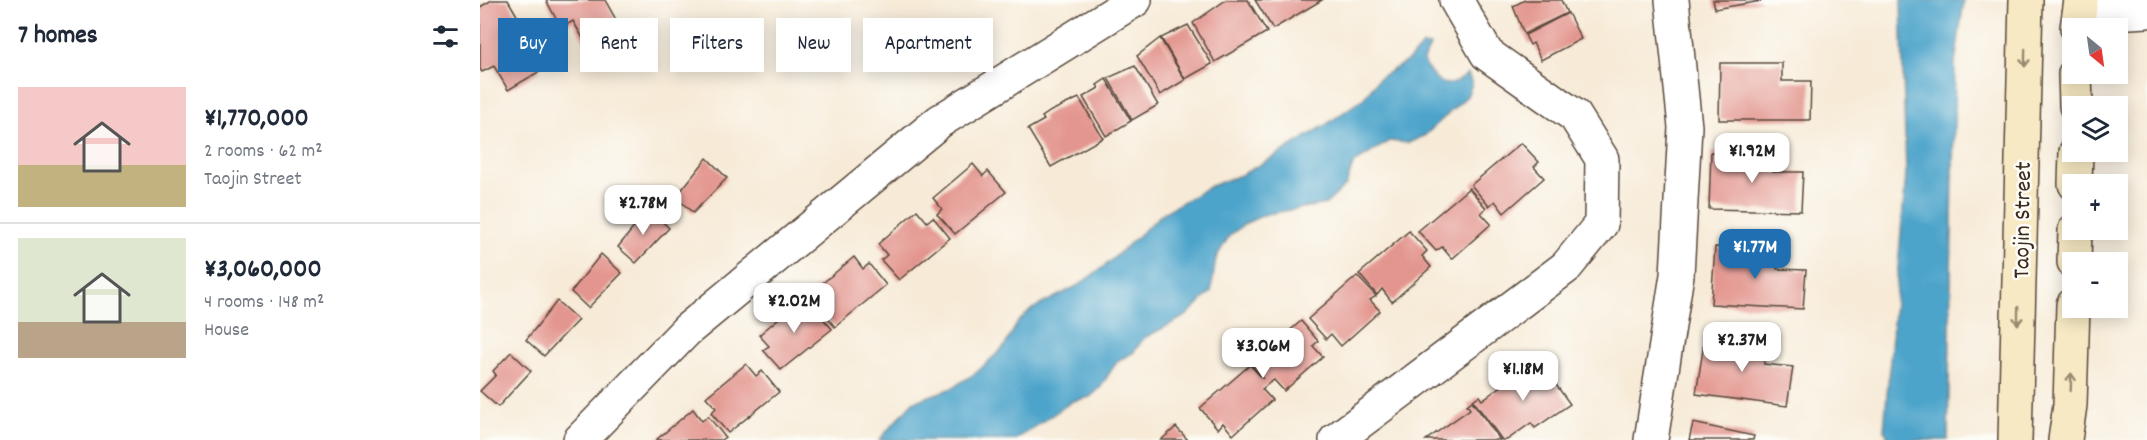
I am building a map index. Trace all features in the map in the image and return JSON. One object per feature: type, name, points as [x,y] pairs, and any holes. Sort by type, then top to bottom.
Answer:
[{"type":"street","points":[[580,440],[687,330],[940,121],[1135,0]]},
{"type":"street","points":[[1336,440],[1566,267],[1602,224],[1602,159],[1575,116],[1487,54],[1456,0]]},
{"type":"street","points":[[1651,440],[1677,275],[1685,127],[1672,0]]},
{"type":"street","name":"Taojin Street","points":[[2015,440],[2026,0]]},
{"type":"street","points":[[2079,15],[2147,11]]},
{"type":"street","points":[[2066,440],[2070,405],[2073,318]]},
{"type":"water","points":[[1901,0],[1964,0],[1955,63],[1948,440],[1890,440],[1884,430],[1906,174]]},
{"type":"water","points":[[1423,45],[1430,46],[1423,60],[1441,83],[1453,83],[1468,73],[1472,84],[1467,96],[1424,136],[1408,143],[1389,141],[1353,164],[1346,185],[1326,204],[1266,214],[1246,223],[1229,236],[1216,258],[1211,292],[1186,316],[1144,338],[1133,353],[1117,361],[1100,388],[1090,397],[1073,401],[1015,440],[879,440],[913,402],[952,388],[976,373],[1004,347],[1018,322],[1032,309],[1077,286],[1106,265],[1163,213],[1211,186],[1241,175],[1324,126],[1364,98],[1379,78],[1409,60]]},
{"type":"building","points":[[492,0],[508,0],[518,18],[498,18],[498,72],[538,72],[508,90],[494,66],[482,72],[480,69],[480,7]]},
{"type":"building","points":[[546,0],[605,0],[615,18],[580,18],[580,33],[573,21],[568,24],[568,18],[556,18]]},
{"type":"building","points":[[1226,0],[1248,0],[1267,32],[1215,62],[1193,23]]},
{"type":"building","points":[[1255,0],[1322,0],[1273,29]]},
{"type":"building","points":[[1525,0],[1561,0],[1567,13],[1524,34],[1513,6]]},
{"type":"building","points":[[1713,0],[1761,0],[1761,1],[1715,9]]},
{"type":"building","points":[[1568,13],[1581,39],[1541,60],[1533,43],[1530,45],[1525,35]]},
{"type":"building","points":[[1188,25],[1212,64],[1185,79],[1161,38]]},
{"type":"building","points":[[1160,38],[1185,80],[1160,95],[1137,56]]},
{"type":"building","points":[[1720,63],[1782,63],[1782,81],[1811,81],[1810,120],[1719,120]]},
{"type":"building","points":[[1135,66],[1158,105],[1132,120],[1108,78]]},
{"type":"building","points":[[1106,79],[1131,121],[1106,136],[1083,97],[1099,88],[1097,85]]},
{"type":"building","points":[[1079,98],[1103,138],[1051,167],[1028,129],[1044,120],[1042,117],[1051,111]]},
{"type":"building","points":[[1521,143],[1539,162],[1534,167],[1544,178],[1504,213],[1495,201],[1489,206],[1471,185]]},
{"type":"building","points":[[1711,152],[1774,153],[1773,172],[1803,172],[1801,211],[1709,209]]},
{"type":"building","points":[[707,158],[727,178],[693,213],[676,197]]},
{"type":"building","points":[[973,164],[983,176],[988,171],[1006,192],[955,234],[937,214],[942,209],[933,198]]},
{"type":"building","points":[[1469,188],[1486,208],[1481,213],[1491,224],[1452,259],[1442,247],[1436,251],[1418,231]]},
{"type":"building","points":[[649,209],[669,228],[636,263],[618,247]]},
{"type":"building","points":[[917,210],[927,222],[933,217],[950,238],[899,280],[881,260],[887,255],[878,244]]},
{"type":"building","points":[[1409,231],[1427,251],[1422,256],[1431,267],[1392,302],[1382,289],[1377,295],[1359,274]]},
{"type":"building","points":[[1715,247],[1778,250],[1777,269],[1806,270],[1803,309],[1711,304]]},
{"type":"building","points":[[601,254],[622,273],[588,308],[571,292]]},
{"type":"building","points":[[854,257],[863,269],[869,264],[886,285],[835,327],[818,306],[823,302],[813,291]]},
{"type":"building","points":[[1357,276],[1376,296],[1370,300],[1380,311],[1341,346],[1331,334],[1326,339],[1308,319]]},
{"type":"building","points":[[557,301],[578,320],[544,356],[526,340]]},
{"type":"building","points":[[799,301],[809,312],[814,308],[832,329],[781,370],[763,350],[769,346],[759,335]]},
{"type":"building","points":[[1301,321],[1318,341],[1313,346],[1323,357],[1284,391],[1274,380],[1262,389],[1272,400],[1233,435],[1223,423],[1218,429],[1200,408],[1250,365],[1263,379],[1251,364]]},
{"type":"building","points":[[1705,337],[1766,345],[1764,364],[1793,367],[1787,406],[1696,394]]},
{"type":"building","points":[[511,352],[531,371],[498,407],[480,391],[496,375],[493,371]]},
{"type":"building","points":[[1538,360],[1570,404],[1535,428],[1531,423],[1507,440],[1502,440],[1473,400],[1479,396],[1482,400]]},
{"type":"building","points":[[746,364],[756,376],[762,371],[779,392],[728,433],[711,413],[716,408],[706,397]]},
{"type":"building","points":[[1472,401],[1500,440],[1426,440],[1470,409],[1467,405]]},
{"type":"building","points":[[693,409],[702,421],[708,416],[725,437],[721,440],[656,440]]},
{"type":"building","points":[[1693,423],[1754,436],[1753,440],[1689,440]]},
{"type":"building","points":[[1176,427],[1188,440],[1161,440]]}]
